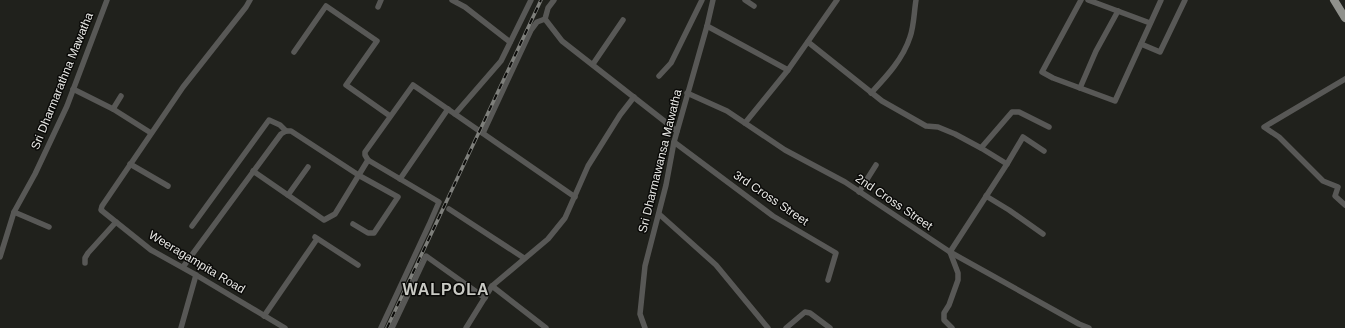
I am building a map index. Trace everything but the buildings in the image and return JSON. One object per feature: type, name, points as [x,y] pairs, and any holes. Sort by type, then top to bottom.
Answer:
[{"type":"main road","points":[[1334,0],[1345,18]]},
{"type":"street","name":"Sri Dharmarathna Mawatha","points":[[0,257],[14,212],[35,174],[67,106],[107,0]]},
{"type":"street","points":[[168,186],[130,164],[183,87],[250,0]]},
{"type":"street","points":[[378,6],[381,0]]},
{"type":"street","points":[[452,0],[466,7],[510,42]]},
{"type":"street","points":[[455,114],[501,61],[531,0]]},
{"type":"street","points":[[483,133],[531,30],[537,22],[545,18],[548,8],[554,0]]},
{"type":"street","points":[[659,76],[671,63],[702,0]]},
{"type":"street","name":"Sri Dharmawansa Mawatha","points":[[645,328],[640,314],[645,266],[666,185],[674,142],[713,0]]},
{"type":"street","points":[[745,0],[754,6]]},
{"type":"street","points":[[745,123],[788,70],[837,0]]},
{"type":"street","points":[[871,93],[885,78],[900,58],[910,37],[916,0]]},
{"type":"street","points":[[1081,0],[1042,72],[1053,78],[1115,101],[1161,0]]},
{"type":"street","points":[[1088,0],[1150,23]]},
{"type":"street","points":[[1141,44],[1160,52],[1185,0]]},
{"type":"street","points":[[294,52],[326,6],[377,41],[346,85],[390,116]]},
{"type":"street","points":[[1080,88],[1096,51],[1118,11]]},
{"type":"street","points":[[545,18],[562,41],[677,131]]},
{"type":"street","points":[[593,64],[623,20]]},
{"type":"street","points":[[707,26],[788,70]]},
{"type":"street","points":[[808,42],[882,101],[926,126],[938,127],[981,148],[1007,164]]},
{"type":"street","points":[[1345,79],[1264,127],[1284,142],[1323,181],[1338,187],[1335,196],[1345,205]]},
{"type":"street","points":[[381,328],[422,242],[439,202],[368,160],[365,155],[365,152],[413,85],[575,197]]},
{"type":"street","points":[[73,89],[113,110],[151,133]]},
{"type":"street","name":"2nd Cross Street","points":[[687,93],[727,111],[784,150],[845,182],[950,252],[1078,326],[1089,328]]},
{"type":"street","points":[[113,110],[122,96]]},
{"type":"street","points":[[466,328],[492,286],[548,239],[566,218],[588,166],[620,115],[634,97]]},
{"type":"street","points":[[400,179],[448,109]]},
{"type":"street","points":[[981,148],[1012,112],[1019,112],[1049,127]]},
{"type":"street","points":[[192,226],[270,120],[360,176],[398,197],[374,234],[368,233],[353,224]]},
{"type":"street","points":[[183,267],[281,134],[286,131]]},
{"type":"street","points":[[952,328],[944,320],[944,314],[958,280],[958,273],[950,252],[1023,137],[1044,151]]},
{"type":"street","name":"3rd Cross Street","points":[[674,142],[774,216],[836,253],[828,280]]},
{"type":"street","points":[[253,171],[324,220],[335,214],[360,176],[368,160]]},
{"type":"street","name":"Weeragampita Road","points":[[130,164],[102,206],[101,210],[151,250],[183,267],[285,328]]},
{"type":"street","points":[[859,192],[876,165]]},
{"type":"street","points":[[288,195],[308,167]]},
{"type":"street","points":[[986,196],[1043,234]]},
{"type":"street","points":[[449,209],[524,258]]},
{"type":"street","points":[[14,212],[49,227]]},
{"type":"street","points":[[659,214],[716,265],[768,328]]},
{"type":"street","points":[[84,263],[88,254],[116,222]]},
{"type":"street","points":[[264,316],[316,238],[358,265]]},
{"type":"street","points":[[392,328],[426,256],[485,298]]},
{"type":"street","points":[[181,328],[196,275]]},
{"type":"street","points":[[492,286],[546,328]]},
{"type":"street","points":[[786,328],[806,312],[810,313],[830,328]]},
{"type":"railway","points":[[387,328],[541,0]]},
{"type":"district","name":"WALPOLA","points":[[446,289]]}]
